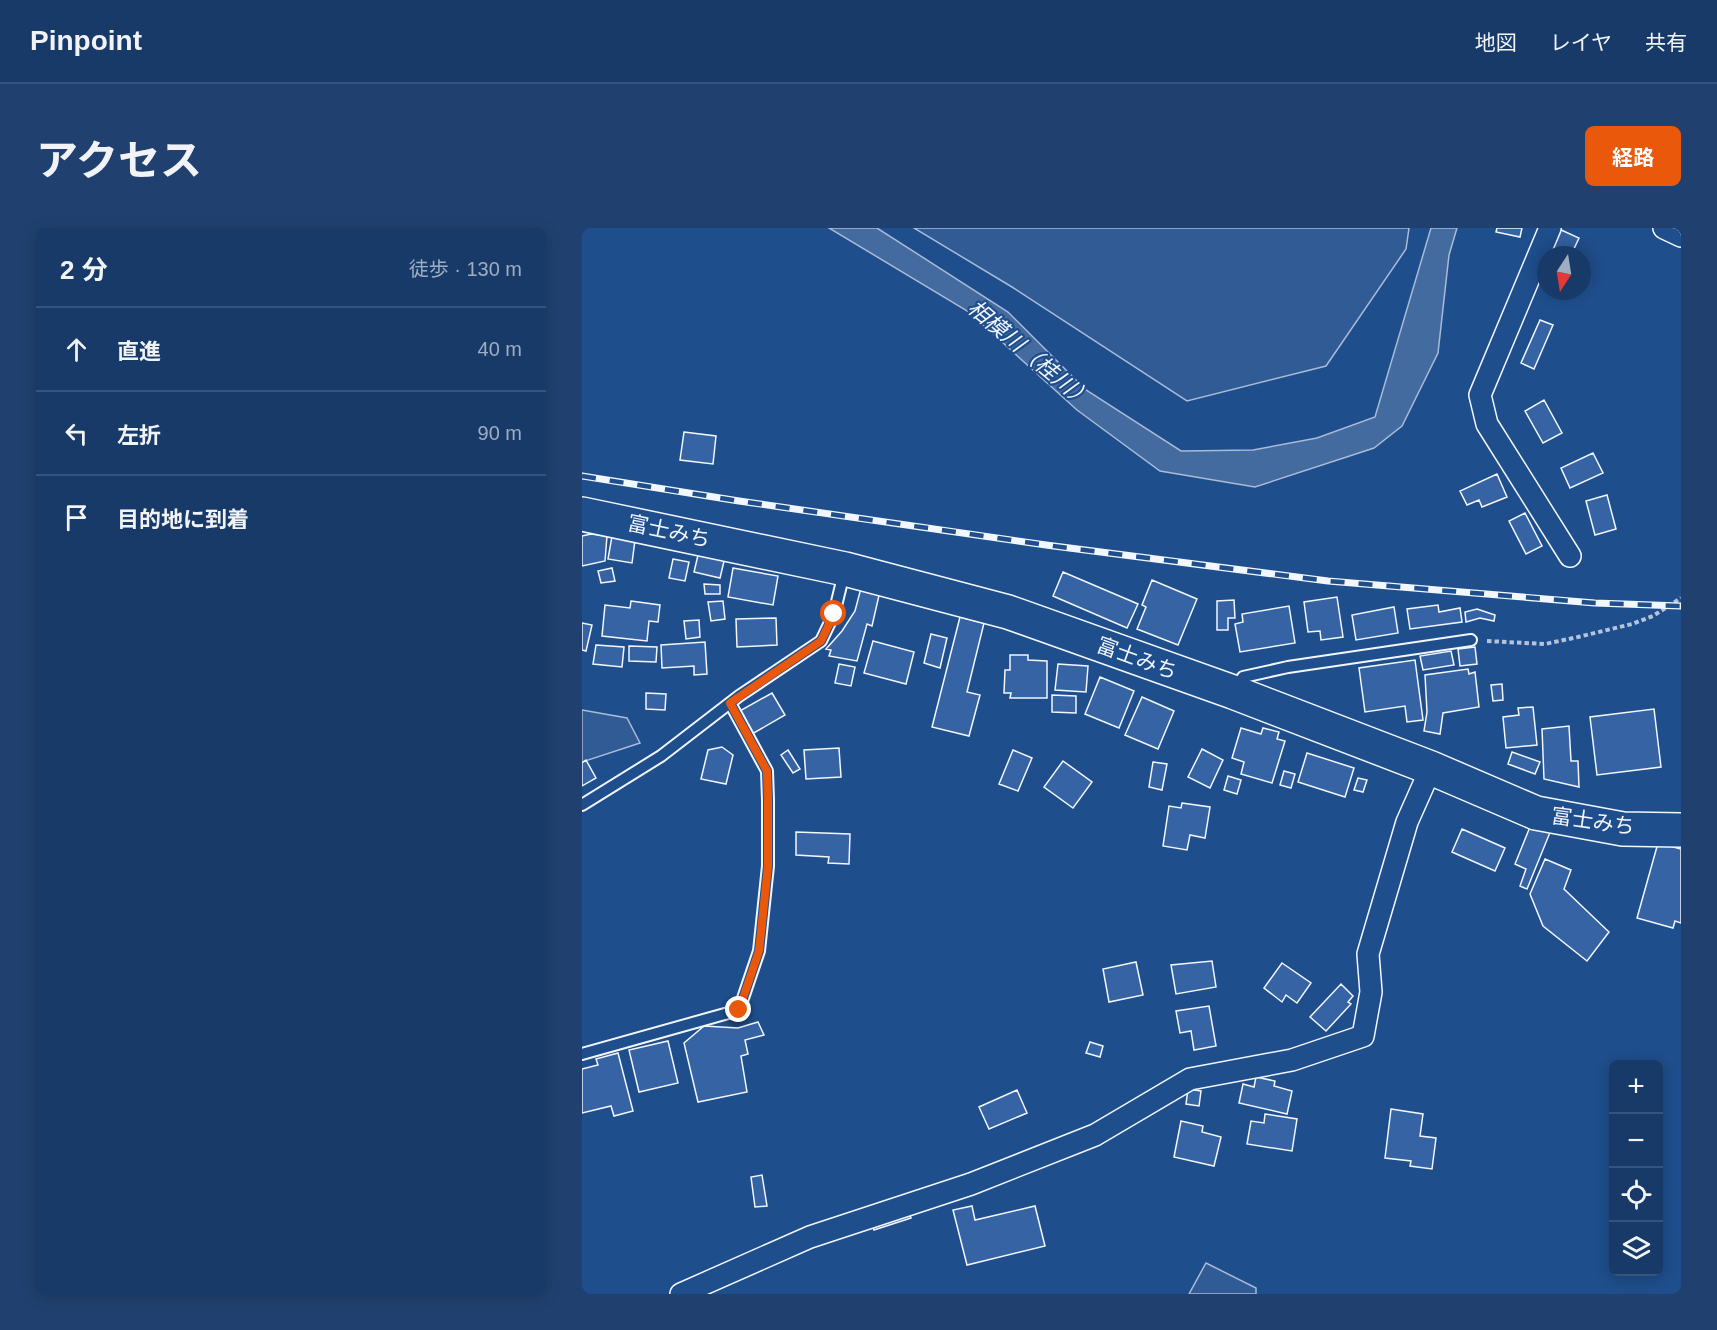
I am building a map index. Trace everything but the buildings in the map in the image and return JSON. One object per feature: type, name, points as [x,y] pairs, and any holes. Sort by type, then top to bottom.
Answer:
[{"type":"highway","name":"富士みち","points":[[588,518],[845,569],[1008,612],[1233,692],[1431,768],[1536,813],[1623,829],[1681,830]]},
{"type":"street","points":[[1550,228],[1479,395],[1487,424],[1570,556]]},
{"type":"street","points":[[1664,228],[1681,236]]},
{"type":"street","points":[[681,1294],[810,1236],[971,1185],[1095,1135],[1190,1079],[1292,1060],[1363,1036],[1371,992],[1368,954],[1407,822],[1431,768]]},
{"type":"lane","points":[[582,805],[661,756],[730,703],[821,641],[834,614],[845,569]]},
{"type":"lane","points":[[1233,692],[1243,677],[1288,667],[1471,640]]},
{"type":"lane","points":[[582,1054],[739,1010],[759,951],[768,866],[768,800],[767,771],[730,703]]},
{"type":"path","points":[[1471,640],[1545,644],[1632,624],[1653,616],[1681,598]]},
{"type":"shaded area","points":[[914,228],[1409,228],[1406,249],[1326,366],[1187,401],[1012,287]]},
{"type":"shaded area","points":[[582,710],[627,718],[640,743],[582,762]]},
{"type":"shaded area","points":[[1206,1263],[1256,1288],[1256,1294],[1189,1294]]},
{"type":"water","name":"相模川（桂川）","points":[[829,228],[877,228],[1008,312],[1086,390],[1181,451],[1253,450],[1317,438],[1375,417],[1431,228],[1457,228],[1449,255],[1438,353],[1402,426],[1374,448],[1255,487],[1160,471],[1077,410],[969,312]]},
{"type":"railway","points":[[582,476],[1046,545],[1328,581],[1595,603],[1681,606]]},
{"type":"route","points":[[739,1010],[759,951],[768,866],[768,800],[767,771],[730,703],[821,641],[834,614]]}]
